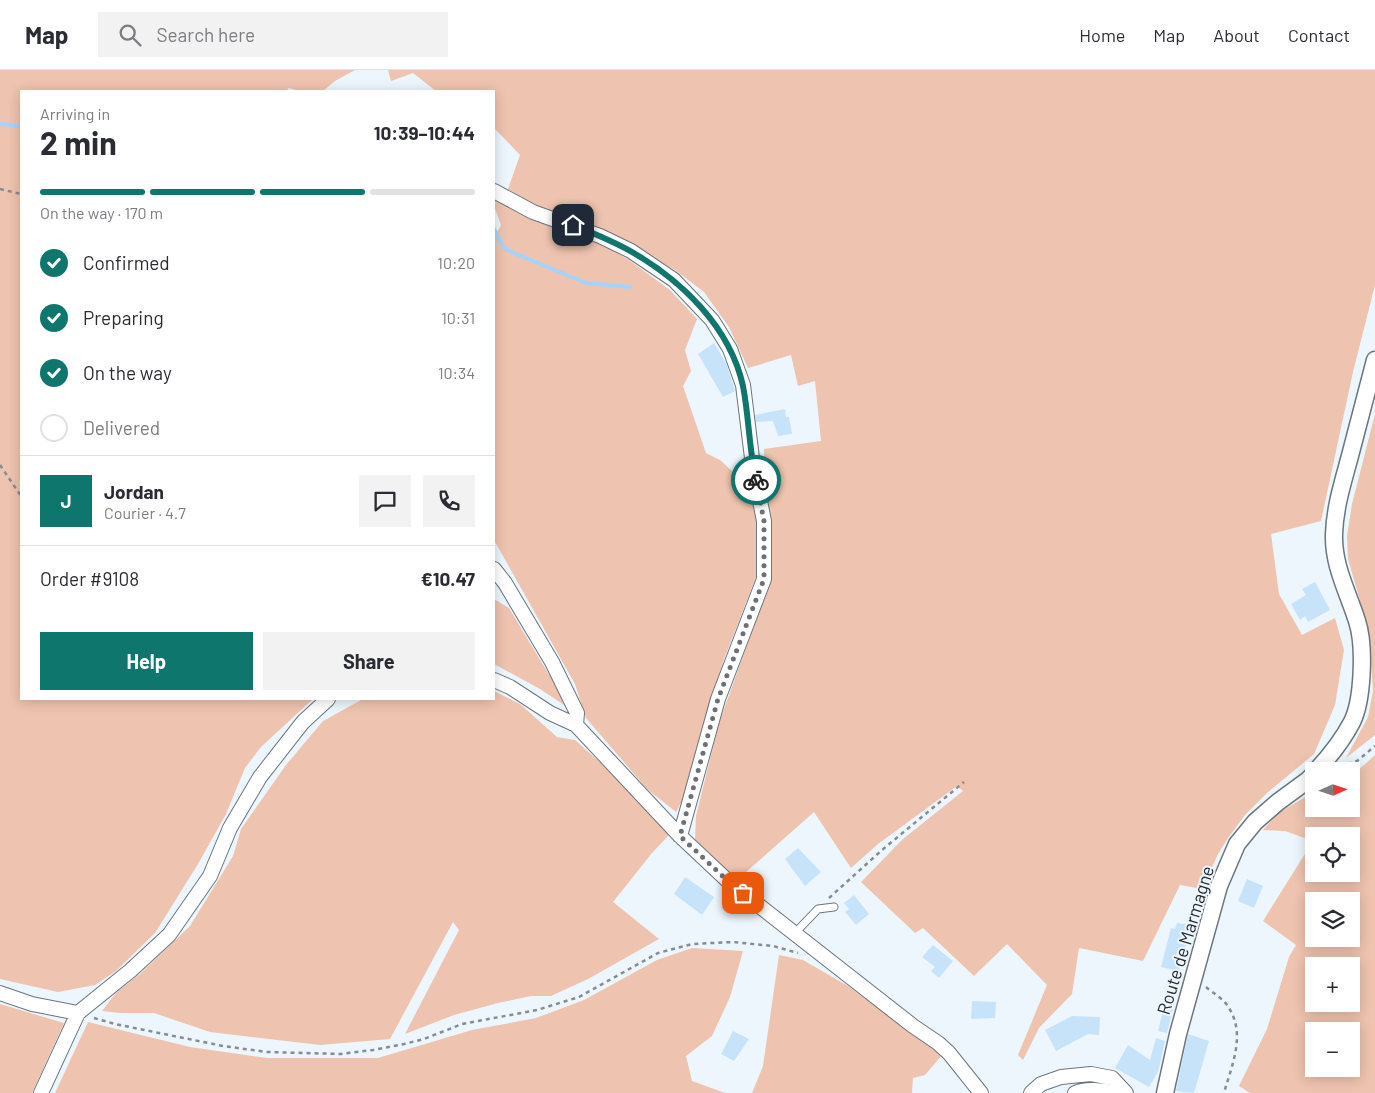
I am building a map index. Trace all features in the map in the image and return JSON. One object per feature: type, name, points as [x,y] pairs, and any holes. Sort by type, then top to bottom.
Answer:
[{"type":"street","points":[[495,192],[533,212],[600,236],[631,251],[674,280],[712,320],[730,349],[743,384],[753,466],[764,521],[764,579],[718,699],[680,836]]},
{"type":"street","name":"Route de Marmagne","points":[[1325,762],[1334,752],[1353,721],[1361,686],[1362,652],[1358,622],[1337,564],[1334,535],[1337,501],[1375,360]]},
{"type":"street","points":[[495,570],[505,583],[552,662],[577,713],[576,725]]},
{"type":"street","points":[[495,680],[510,687],[550,713],[576,725],[680,836],[730,883],[890,1009],[944,1048],[981,1093]]},
{"type":"street","points":[[41,1093],[78,1013],[130,971],[170,934],[210,876],[230,828],[260,778],[303,722],[327,700]]},
{"type":"street","name":"Route de Marmagne","points":[[1165,1093],[1178,1034],[1218,886],[1237,844],[1255,822],[1305,782]]},
{"type":"street","points":[[0,993],[32,1004],[78,1013]]},
{"type":"street","points":[[1031,1093],[1041,1084],[1062,1077],[1090,1074],[1112,1078],[1126,1093]]},
{"type":"street","points":[[1075,1093],[1079,1091],[1114,1093]]},
{"type":"lane","points":[[795,933],[818,909],[834,908]]},
{"type":"path","points":[[0,189],[20,194]]},
{"type":"path","points":[[0,465],[20,495]]},
{"type":"path","points":[[1354,762],[1375,746]]},
{"type":"path","points":[[818,909],[882,850],[964,782]]},
{"type":"path","points":[[78,1013],[114,1024],[223,1046],[267,1052],[342,1054],[404,1044],[462,1024],[537,1010],[579,997],[658,953],[692,944],[733,942],[773,946],[803,955]]},
{"type":"path","points":[[1193,977],[1227,1004],[1236,1024],[1238,1047],[1224,1093]]},
{"type":"shaded area","points":[[0,70],[355,70],[335,81],[324,90],[296,90],[289,88],[287,90],[20,90],[20,700],[312,700],[261,747],[245,768],[226,814],[198,864],[155,933],[116,971],[95,985],[58,992],[0,979]]},
{"type":"shaded area","points":[[388,70],[1375,70],[1375,285],[1353,372],[1321,521],[1271,534],[1279,594],[1302,635],[1335,618],[1344,650],[1335,705],[1314,754],[1267,793],[1245,815],[1218,854],[1202,889],[1180,885],[1143,961],[1079,948],[1072,994],[1039,1028],[1023,1060],[1018,1055],[1047,985],[1007,944],[974,976],[923,928],[915,933],[861,882],[903,839],[963,791],[957,786],[878,844],[851,868],[814,812],[737,880],[695,840],[696,816],[719,723],[768,587],[764,449],[821,441],[815,381],[798,386],[791,355],[748,368],[729,327],[704,292],[675,270],[602,229],[534,206],[508,189],[520,155],[495,129],[495,90],[435,90],[413,73],[391,81]]},
{"type":"shaded area","points":[[495,197],[557,228],[565,234],[599,242],[629,260],[670,290],[697,319],[685,350],[691,371],[683,386],[706,453],[720,460],[752,489],[759,524],[756,577],[724,659],[683,799],[676,812],[647,789],[586,718],[575,684],[495,542],[495,236],[501,225],[495,209]]},
{"type":"shaded area","points":[[1375,414],[1375,735],[1346,758],[1368,717],[1373,691],[1369,632],[1348,559],[1347,536],[1352,504]]},
{"type":"shaded area","points":[[495,600],[509,608],[557,688],[564,705],[540,689],[495,665]]},
{"type":"shaded area","points":[[495,692],[520,704],[557,737],[575,740],[612,773],[669,835],[652,853],[613,902],[659,939],[588,979],[551,996],[531,996],[498,1003],[454,1015],[405,1034],[459,930],[453,922],[390,1039],[320,1045],[210,1032],[154,1013],[102,1011],[116,993],[141,973],[190,926],[233,856],[241,829],[286,765],[323,721],[361,700],[495,700]]},
{"type":"shaded area","points":[[1375,755],[1375,1093],[1250,1093],[1239,1086],[1267,1029],[1289,957],[1296,945],[1263,921],[1305,854],[1305,882],[1360,882],[1360,827],[1305,827],[1305,838],[1285,831],[1263,830],[1278,813],[1305,797],[1305,818],[1360,818],[1360,768]]},
{"type":"shaded area","points":[[692,948],[743,951],[730,997],[712,1036],[686,1056],[692,1081],[725,1093],[55,1093],[88,1022],[190,1047],[267,1058],[378,1058],[472,1030],[536,1018],[584,1000],[657,960]]},
{"type":"shaded area","points":[[779,955],[803,960],[848,986],[942,1055],[925,1075],[913,1078],[912,1093],[752,1093],[763,1066]]},
{"type":"shaded area","points":[[0,1004],[64,1023],[32,1093],[0,1093]]},
{"type":"building","points":[[714,343],[726,363],[735,391],[723,397],[698,354]]},
{"type":"building","points":[[785,409],[786,417],[789,417],[792,434],[778,436],[773,421],[756,422],[755,415]]},
{"type":"building","points":[[1315,582],[1330,610],[1308,622],[1305,616],[1300,620],[1291,604],[1306,595],[1302,589]]},
{"type":"building","points":[[798,848],[821,872],[805,886],[785,859]]},
{"type":"building","points":[[685,877],[714,897],[702,915],[674,894]]},
{"type":"building","points":[[1247,879],[1263,886],[1254,908],[1238,901]]},
{"type":"building","points":[[854,895],[869,914],[856,925],[845,912],[849,909],[844,903]]},
{"type":"building","points":[[1177,923],[1191,925],[1179,971],[1161,967],[1171,928],[1175,929]]},
{"type":"building","points":[[933,945],[953,961],[939,978],[931,971],[935,967],[922,957]]},
{"type":"building","points":[[1166,998],[1175,1001],[1167,1033],[1158,1031]]},
{"type":"building","points":[[972,1001],[996,1002],[995,1018],[971,1019]]},
{"type":"building","points":[[1072,1016],[1100,1017],[1099,1035],[1088,1034],[1056,1051],[1045,1030]]},
{"type":"building","points":[[733,1031],[749,1039],[734,1061],[721,1054]]},
{"type":"building","points":[[1188,1034],[1209,1041],[1194,1093],[1176,1091]]},
{"type":"building","points":[[1156,1038],[1165,1041],[1158,1072],[1149,1087],[1115,1068],[1128,1045],[1150,1060]]},
{"type":"waterway","points":[[0,124],[20,126]]},
{"type":"waterway","points":[[495,231],[504,248],[516,254],[586,283],[630,287]]},
{"type":"way so far","points":[[743,893],[680,836],[718,699],[764,579],[764,521],[756,480]]},
{"type":"route","points":[[573,225],[631,251],[657,268],[674,280],[712,320],[730,349],[743,384],[756,480]]}]
